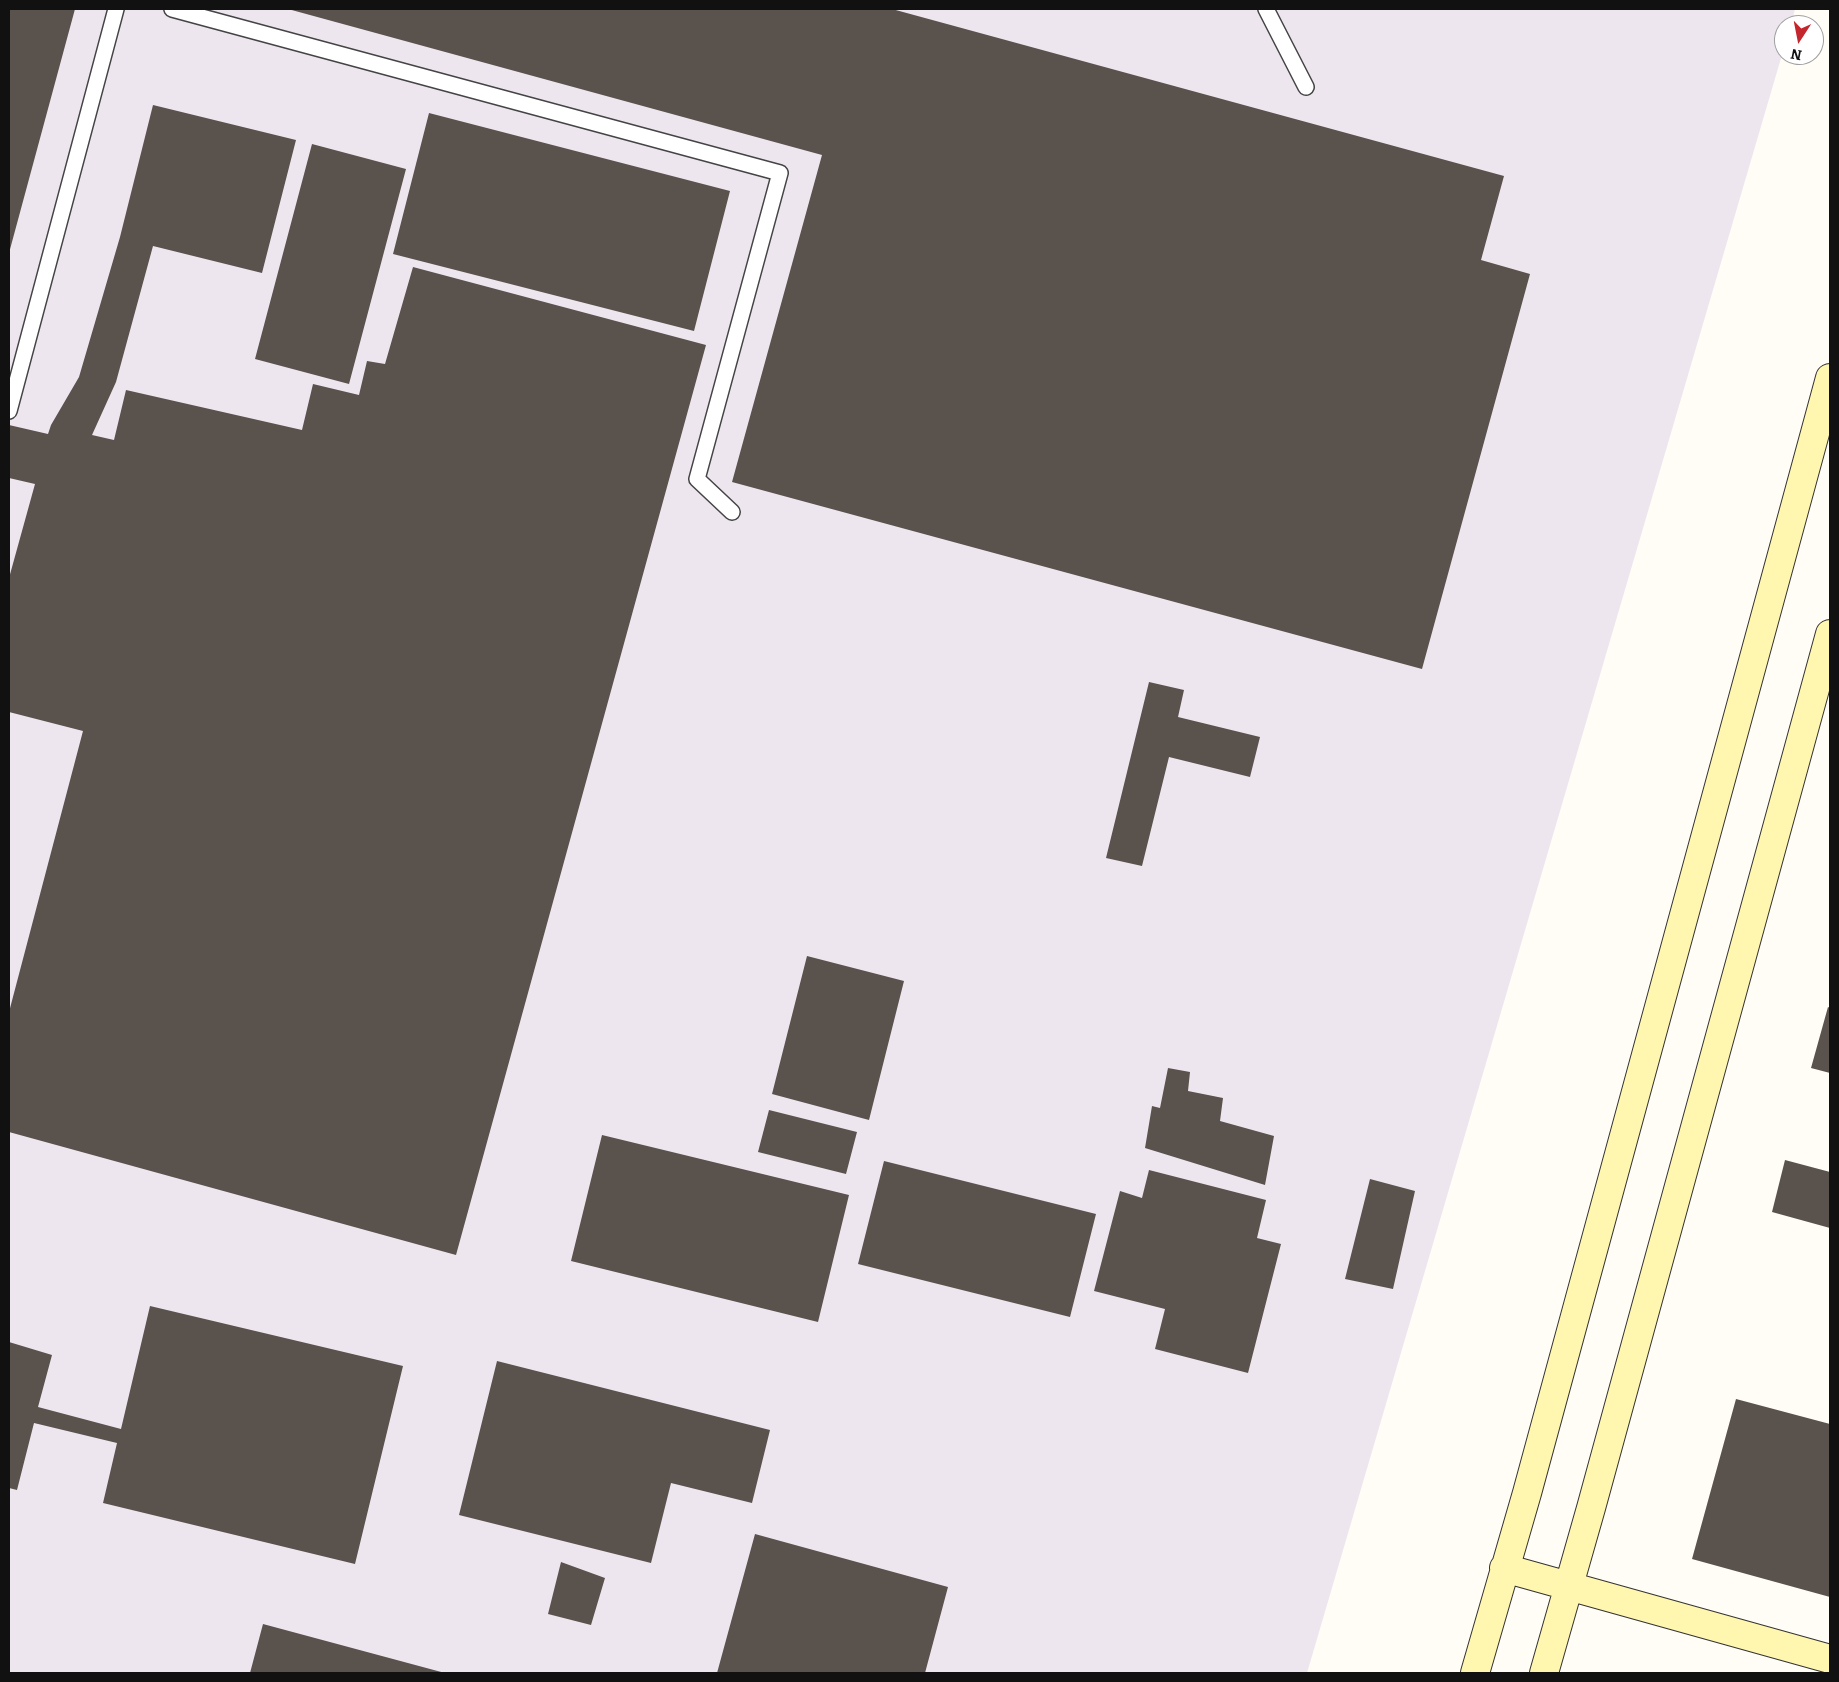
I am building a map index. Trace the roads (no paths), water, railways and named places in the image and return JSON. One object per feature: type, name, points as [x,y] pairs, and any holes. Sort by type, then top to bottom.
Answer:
[{"type":"street","points":[[1475,1673],[1527,1493],[1830,378]]},
{"type":"street","points":[[1544,1673],[1591,1508],[1830,634]]},
{"type":"street","points":[[1504,1568],[1830,1659]]},
{"type":"lane","points":[[9,411],[116,9]]},
{"type":"lane","points":[[172,9],[780,173],[697,479],[732,512]]},
{"type":"lane","points":[[1266,9],[1306,87]]}]
